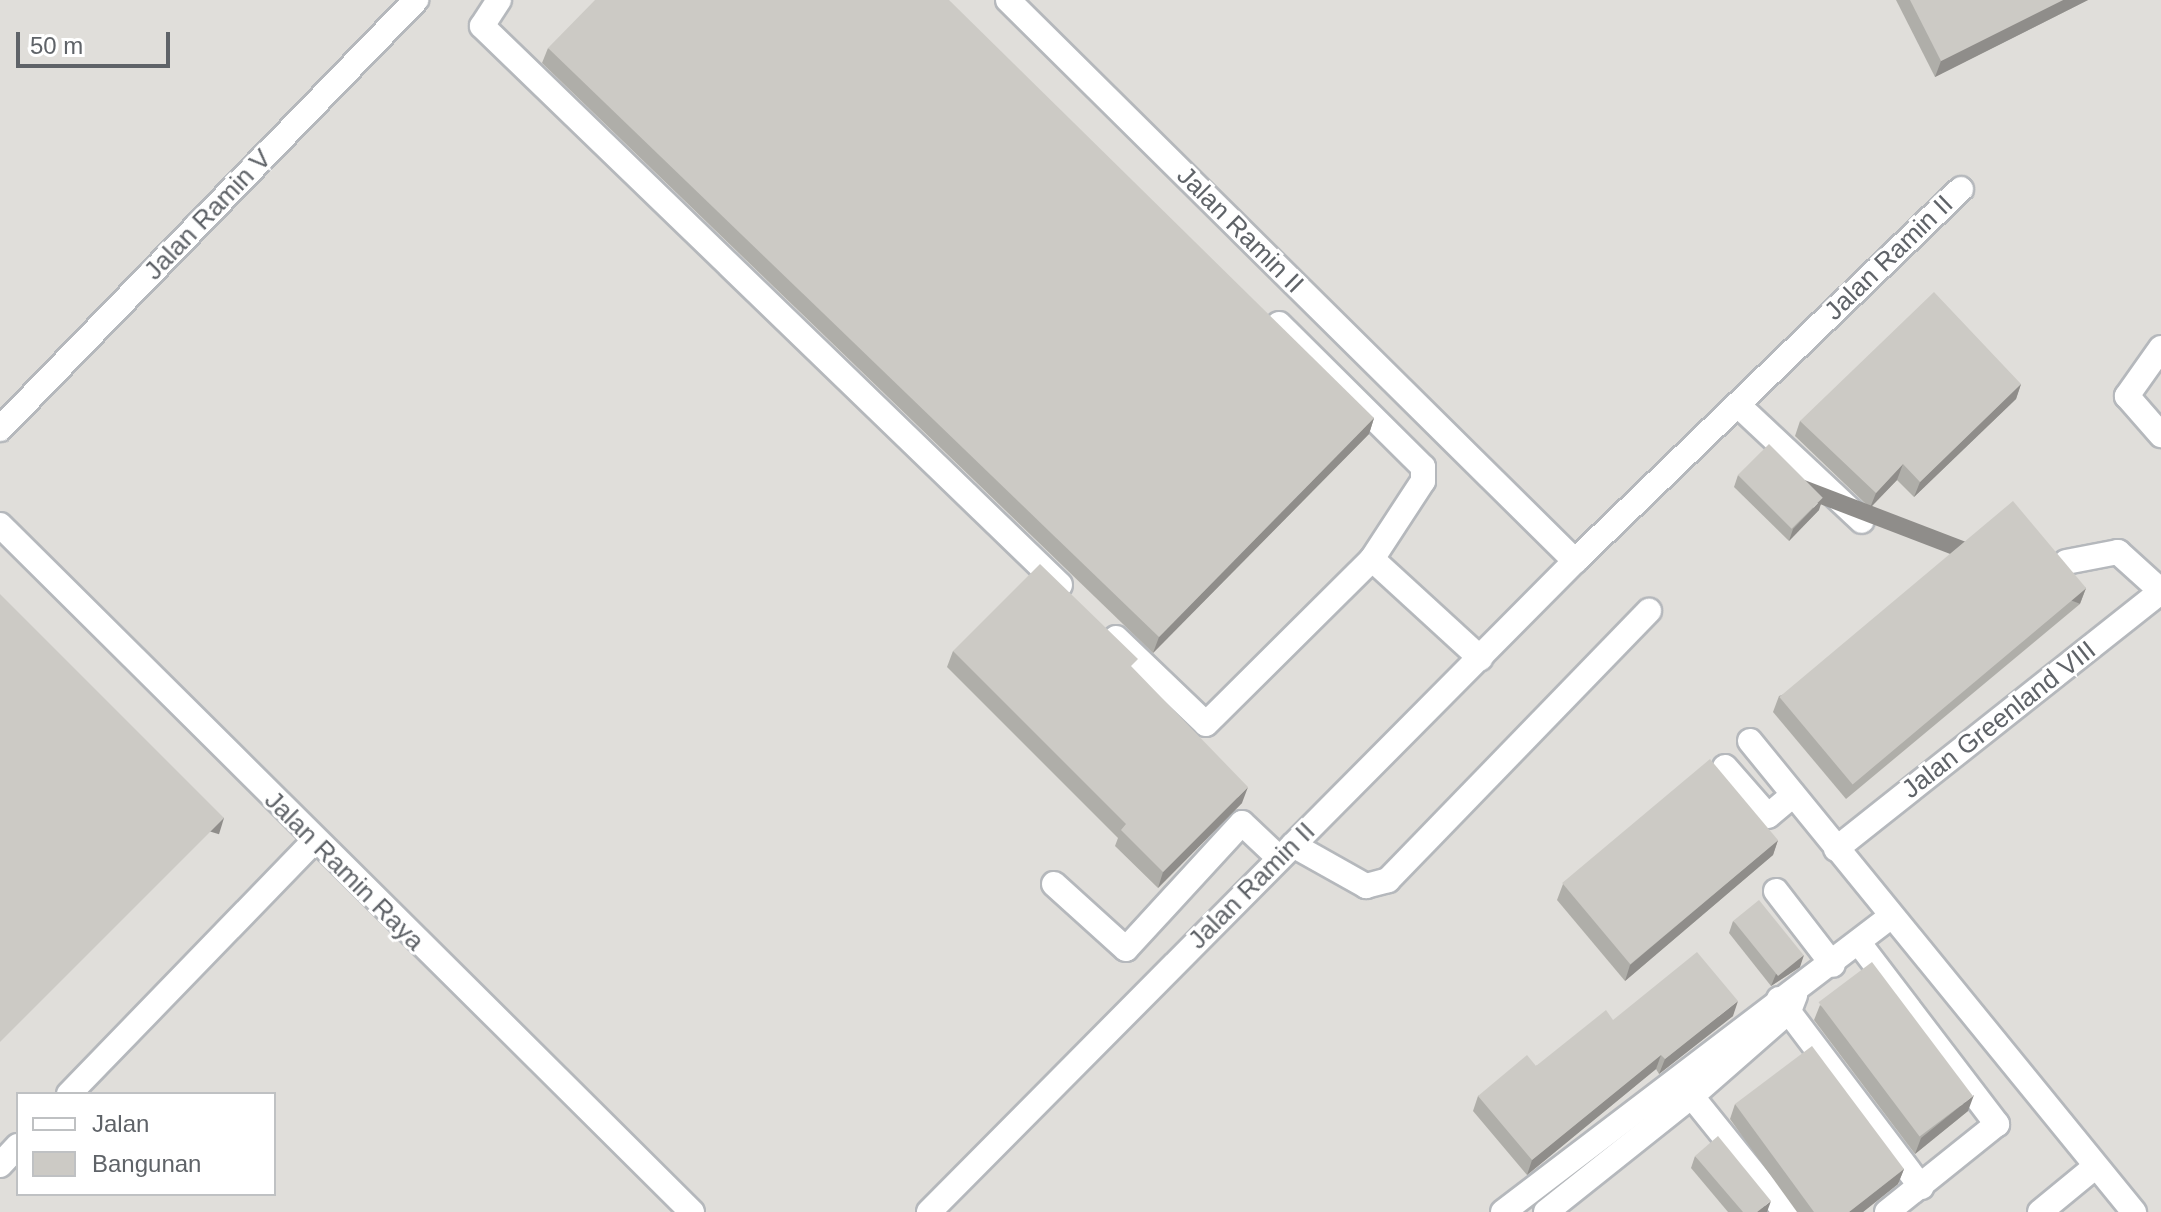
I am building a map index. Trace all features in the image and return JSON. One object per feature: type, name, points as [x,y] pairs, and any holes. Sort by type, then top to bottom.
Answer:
[{"type":"lane","points":[[499,0],[482,26],[1076,600]]},
{"type":"lane","name":"Jalan Ramin II","points":[[1008,0],[1575,561]]},
{"type":"lane","name":"Jalan Ramin V","points":[[0,429],[403,4]]},
{"type":"lane","name":"Jalan Ramin II","points":[[929,1212],[1575,561],[1961,189]]},
{"type":"lane","points":[[1099,622],[1206,724],[1372,559],[1425,471],[1261,307]]},
{"type":"lane","points":[[2161,348],[2127,396],[2161,435]]},
{"type":"lane","points":[[1739,406],[1862,521]]},
{"type":"lane","name":"Jalan Ramin Raya","points":[[0,525],[313,842],[692,1212]]},
{"type":"lane","points":[[2066,562],[2118,552],[2161,591]]},
{"type":"lane","points":[[1372,559],[1480,658]]},
{"type":"lane","name":"Jalan Greenland VIII","points":[[1836,849],[2161,591]]},
{"type":"lane","points":[[1054,884],[1129,948],[1249,815],[1286,852],[1366,886],[1388,880],[1649,611]]},
{"type":"lane","points":[[1750,741],[2134,1212]]},
{"type":"lane","points":[[1725,767],[1768,816],[1793,795]]},
{"type":"lane","points":[[71,1092],[313,842]]},
{"type":"lane","points":[[1776,891],[1833,965]]},
{"type":"lane","points":[[1546,1212],[1684,1087],[1891,916]]},
{"type":"lane","points":[[1859,943],[1997,1124],[1887,1212]]},
{"type":"lane","points":[[1787,1001],[1921,1187]]},
{"type":"lane","points":[[1503,1212],[1684,1087]]},
{"type":"lane","points":[[1684,1087],[1785,1212]]},
{"type":"lane","points":[[0,1165],[16,1148]]},
{"type":"lane","points":[[2040,1212],[2066,1204],[2096,1166]]},
{"type":"shaded area","points":[[0,0],[2161,0],[2161,1212],[0,1212]]},
{"type":"building","points":[[595,0],[949,0],[1374,418],[1159,637],[548,48]]},
{"type":"building","points":[[1910,0],[2063,0],[1941,61]]},
{"type":"building","points":[[1934,292],[2021,384],[1920,482],[1903,464],[1876,493],[1800,421]]},
{"type":"building","points":[[1769,444],[1823,498],[1792,529],[1738,475]]},
{"type":"building","points":[[2013,501],[2086,588],[1853,784],[1779,697]]},
{"type":"building","points":[[1040,564],[1138,659],[1131,666],[1248,787],[1163,872],[1121,830],[1126,824],[953,651]]},
{"type":"building","points":[[0,594],[224,818],[0,1042]]},
{"type":"building","points":[[1710,759],[1778,840],[1630,964],[1562,883]]},
{"type":"building","points":[[1759,900],[1804,955],[1778,976],[1733,921]]},
{"type":"building","points":[[1697,952],[1738,1001],[1665,1059],[1661,1055],[1532,1160],[1478,1096],[1527,1055],[1536,1066],[1606,1010],[1613,1020]]},
{"type":"building","points":[[1872,962],[1973,1096],[1920,1136],[1818,1002]]},
{"type":"building","points":[[1812,1046],[1904,1169],[1849,1212],[1814,1212],[1735,1104]]},
{"type":"building","points":[[1718,1136],[1771,1201],[1757,1212],[1743,1212],[1695,1156]]}]
